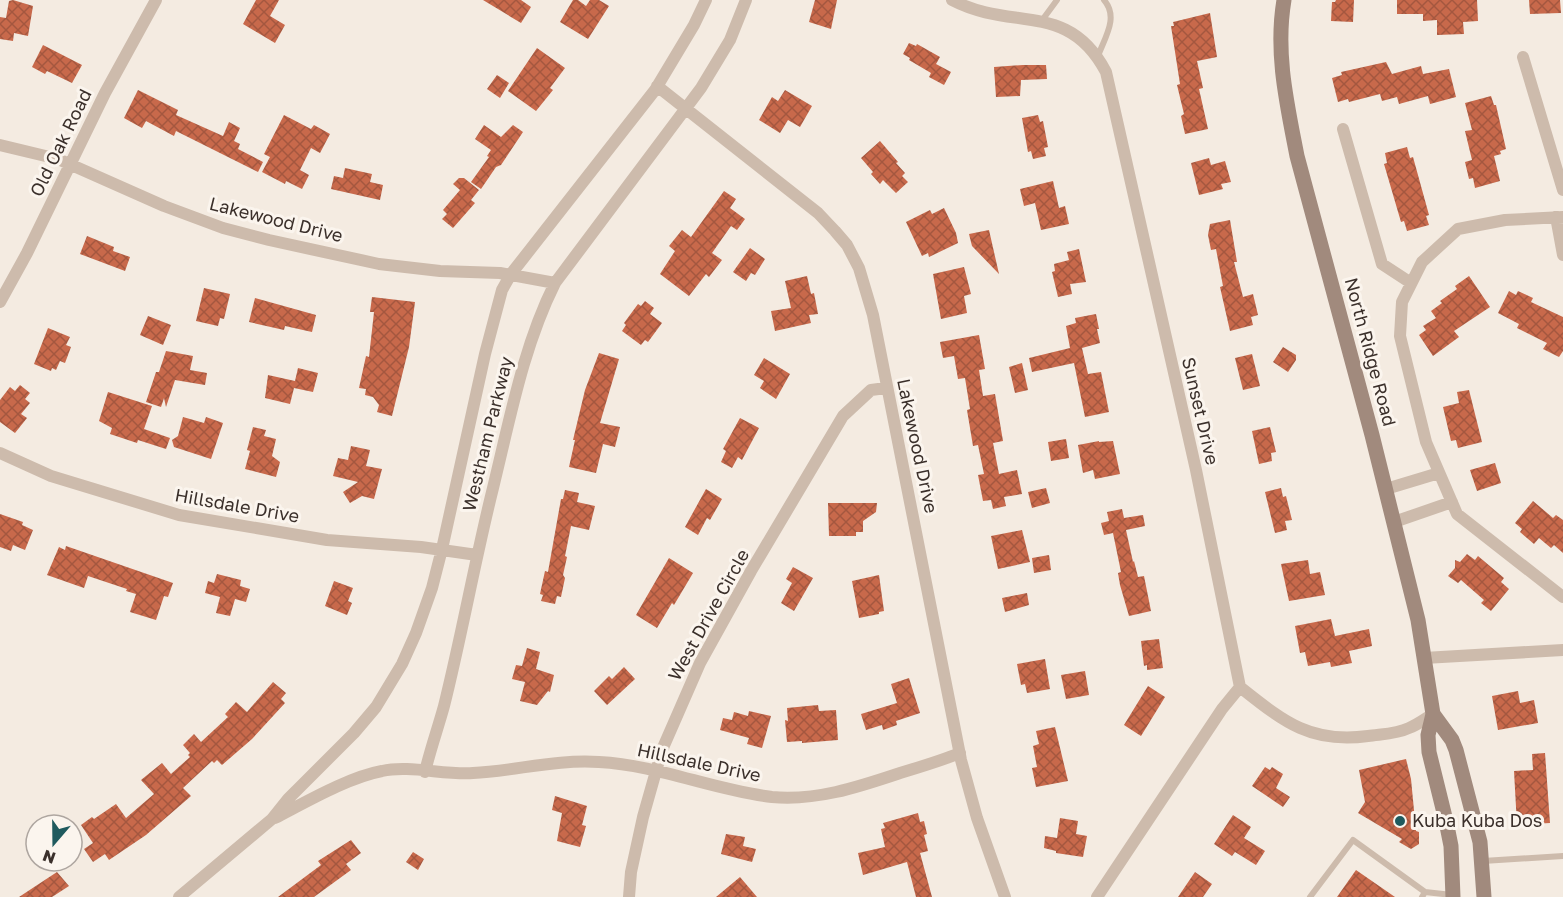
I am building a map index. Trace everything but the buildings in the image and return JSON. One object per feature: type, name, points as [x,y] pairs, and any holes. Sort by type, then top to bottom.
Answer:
[{"type":"main road","name":"North Ridge Road","points":[[1284,0],[1281,33],[1282,70],[1297,156],[1386,489],[1418,620],[1433,714],[1428,735],[1429,752],[1448,829],[1453,896]]},
{"type":"main road","name":"North Ridge Road","points":[[1433,714],[1452,740],[1456,750],[1480,842],[1484,897]]},
{"type":"street","name":"Old Oak Road","points":[[0,302],[156,0]]},
{"type":"street","name":"Westham Parkway","points":[[188,895],[272,819],[288,799],[354,733],[376,707],[402,664],[432,588],[485,354],[502,290],[511,274],[657,86],[694,25],[706,0]]},
{"type":"street","name":"Westham Parkway","points":[[272,819],[340,786],[382,771],[401,769],[425,772],[443,708],[477,555],[533,333],[555,283],[701,88],[730,40],[746,0]]},
{"type":"street","name":"Sunset Drive","points":[[952,0],[977,10],[1043,19],[1073,29],[1082,36],[1098,56],[1106,72],[1196,470],[1240,687]]},
{"type":"street","points":[[1524,57],[1563,190]]},
{"type":"street","name":"Lakewood Drive","points":[[657,86],[818,213],[847,244],[865,285],[873,315],[960,753],[977,818],[1005,897]]},
{"type":"street","points":[[1343,129],[1382,264],[1412,283]]},
{"type":"street","name":"Lakewood Drive","points":[[0,145],[39,153],[194,217],[223,228],[268,240],[379,264],[440,271],[511,274],[555,283]]},
{"type":"street","points":[[1563,255],[1560,217],[1505,220],[1458,229],[1422,262],[1402,302],[1400,336],[1426,442],[1457,514],[1563,597]]},
{"type":"street","name":"West Drive Circle","points":[[629,897],[631,872],[640,828],[656,771],[678,711],[700,663],[837,426],[848,410],[872,390],[886,388]]},
{"type":"street","name":"Hillsdale Drive","points":[[0,453],[51,476],[179,515],[327,540],[442,549],[477,555]]},
{"type":"street","points":[[1386,489],[1439,473]]},
{"type":"street","points":[[1394,522],[1452,502]]},
{"type":"street","points":[[1424,658],[1563,650]]},
{"type":"street","points":[[1097,897],[1222,709],[1240,687],[1276,716],[1314,735],[1333,738],[1354,738],[1398,732],[1409,729],[1433,714]]},
{"type":"street","name":"Hillsdale Drive","points":[[425,772],[472,773],[567,762],[600,762],[656,771],[732,790],[772,797],[818,797],[863,786],[960,753]]},
{"type":"lane","points":[[1043,19],[1057,0]]},
{"type":"lane","points":[[1098,56],[1112,20],[1109,6],[1104,0]]},
{"type":"lane","points":[[1310,897],[1353,840],[1424,895],[1453,896]]},
{"type":"lane","points":[[1483,861],[1563,856]]},
{"type":"place","name":"Kuba Kuba Dos","points":[[1400,821]]}]
